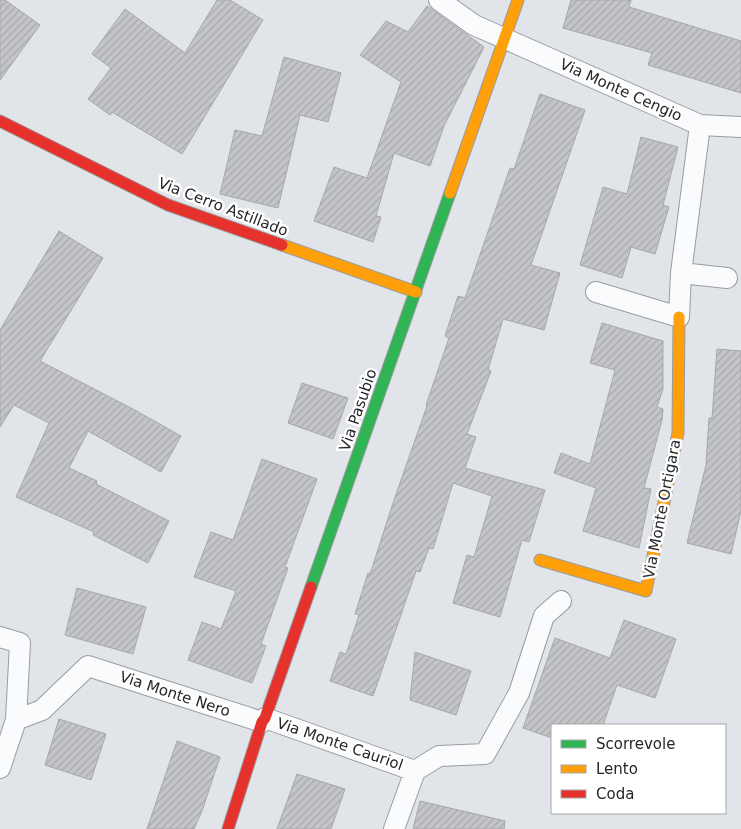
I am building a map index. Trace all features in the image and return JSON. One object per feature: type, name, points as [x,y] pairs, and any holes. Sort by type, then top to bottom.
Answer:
[{"type":"street","name":"Via Monte Cengio","points":[[439,0],[474,25],[700,125],[741,127]]},
{"type":"street","name":"Via Pasubio","points":[[228,829],[264,720],[518,0]]},
{"type":"street","name":"Via Cerro Astillado","points":[[0,121],[168,205],[416,292]]},
{"type":"street","name":"Via Monte Ortigara","points":[[540,560],[646,591],[678,433],[681,273],[700,125]]},
{"type":"street","points":[[681,273],[727,278]]},
{"type":"street","points":[[596,292],[679,317]]},
{"type":"street","name":"Via Monte Cauriol","points":[[394,829],[415,771],[439,756],[485,754],[520,693],[544,616],[561,601]]},
{"type":"street","points":[[0,637],[20,643],[16,720],[0,768]]},
{"type":"street","name":"Via Monte Nero","points":[[16,720],[42,710],[88,666],[264,720]]},
{"type":"street","name":"Via Monte Cauriol","points":[[264,720],[415,771]]},
{"type":"building","points":[[0,0],[5,0],[40,25],[0,80]]},
{"type":"building","points":[[217,0],[230,0],[263,20],[182,154],[112,112],[110,115],[88,99],[111,68],[92,54],[125,9],[185,53]]},
{"type":"building","points":[[571,0],[631,0],[629,7],[741,41],[741,93],[648,65],[652,53],[563,28]]},
{"type":"building","points":[[427,6],[484,47],[444,126],[430,166],[394,153],[376,216],[381,217],[373,242],[314,221],[334,167],[367,178],[401,82],[360,55],[386,21],[408,32]]},
{"type":"building","points":[[284,57],[341,73],[328,122],[300,115],[278,208],[220,194],[235,130],[262,136]]},
{"type":"building","points":[[540,94],[585,110],[531,265],[560,273],[544,330],[503,319],[488,370],[491,371],[467,434],[476,437],[465,468],[545,490],[529,542],[522,540],[500,617],[453,603],[467,555],[474,557],[492,496],[453,483],[433,549],[429,548],[420,572],[416,571],[373,696],[330,681],[340,652],[346,654],[359,615],[355,614],[427,406],[449,338],[445,336],[458,296],[465,298],[510,168],[514,169]]},
{"type":"building","points":[[641,137],[678,147],[663,205],[669,207],[655,254],[631,247],[622,278],[580,265],[603,187],[627,194]]},
{"type":"building","points":[[59,231],[103,258],[40,361],[181,436],[161,472],[88,431],[69,468],[97,481],[96,484],[169,521],[148,563],[93,535],[94,532],[16,497],[49,423],[14,405],[0,427],[0,330]]},
{"type":"building","points":[[602,323],[663,341],[663,389],[657,407],[663,409],[662,420],[644,488],[651,489],[639,548],[583,531],[596,488],[554,473],[561,453],[590,464],[615,370],[590,363]]},
{"type":"building","points":[[717,349],[741,351],[741,511],[731,554],[687,543],[706,465],[709,418],[712,418]]},
{"type":"building","points":[[302,383],[348,398],[333,439],[288,423]]},
{"type":"building","points":[[262,459],[317,479],[285,567],[288,568],[261,644],[266,646],[252,683],[188,660],[202,622],[221,629],[236,591],[194,577],[211,532],[233,540]]},
{"type":"building","points":[[77,588],[146,607],[133,654],[65,635]]},
{"type":"building","points":[[624,620],[676,639],[655,698],[617,685],[603,724],[551,724],[551,738],[523,728],[555,638],[610,658]]},
{"type":"building","points":[[415,652],[471,671],[456,715],[410,700]]},
{"type":"building","points":[[59,719],[106,734],[91,780],[45,765]]},
{"type":"building","points":[[177,741],[220,757],[202,811],[194,829],[147,829]]},
{"type":"building","points":[[297,774],[345,789],[331,829],[277,829]]},
{"type":"building","points":[[420,801],[505,821],[504,829],[413,829]]},
{"type":"traffic: fast","points":[[311,587],[450,193]]},
{"type":"traffic: slow","points":[[450,193],[518,0]]},
{"type":"traffic: slow","points":[[282,245],[416,292]]},
{"type":"traffic: slow","points":[[540,560],[646,591],[678,433],[679,317]]},
{"type":"traffic: jam","points":[[0,121],[168,205],[282,245]]},
{"type":"traffic: jam","points":[[228,829],[262,722],[311,587]]}]
